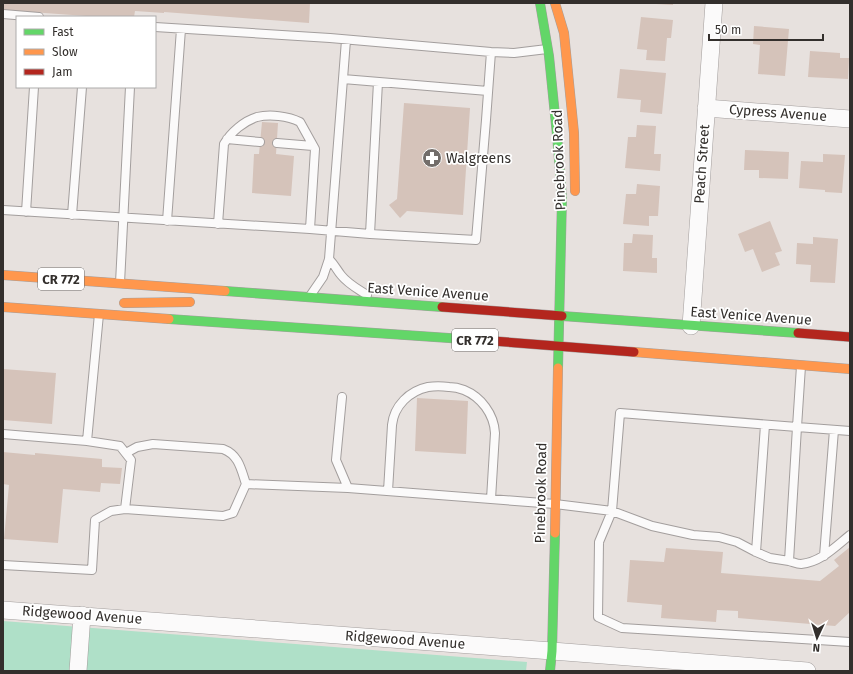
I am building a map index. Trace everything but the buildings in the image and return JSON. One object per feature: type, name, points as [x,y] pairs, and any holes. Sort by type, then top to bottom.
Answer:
[{"type":"main road","name":"Pinebrook Road","points":[[540,3],[548,49],[562,198],[552,651],[550,671]]},
{"type":"main road","name":"Pinebrook Road","points":[[555,3],[564,33],[574,133],[575,204]]},
{"type":"main road","points":[[557,135],[574,133]]},
{"type":"main road","name":"East Venice Avenue","points":[[3,275],[850,338]]},
{"type":"main road","points":[[106,291],[120,284]]},
{"type":"main road","name":"Pinebrook Road","points":[[560,316],[568,290]]},
{"type":"main road","points":[[213,299],[247,293]]},
{"type":"main road","points":[[99,314],[114,306],[124,303],[199,302]]},
{"type":"main road","name":"CR 772","points":[[3,307],[559,346],[850,369]]},
{"type":"street","name":"Peach Street","points":[[691,326],[714,3]]},
{"type":"street","name":"Cypress Avenue","points":[[706,108],[850,119]]},
{"type":"street","name":"Ridgewood Avenue","points":[[3,610],[807,671]]},
{"type":"street","points":[[78,671],[82,615]]},
{"type":"lane","points":[[3,14],[27,16]]},
{"type":"lane","points":[[156,27],[330,38],[491,52],[514,53],[548,49]]},
{"type":"lane","points":[[167,221],[181,29]]},
{"type":"lane","points":[[308,298],[323,277],[329,259],[346,40]]},
{"type":"lane","points":[[3,210],[476,240],[491,52]]},
{"type":"lane","points":[[343,79],[488,91]]},
{"type":"lane","points":[[370,234],[378,82]]},
{"type":"lane","points":[[26,212],[34,88]]},
{"type":"lane","points":[[72,215],[82,88]]},
{"type":"lane","points":[[120,284],[130,88]]},
{"type":"lane","points":[[218,224],[224,144],[234,131],[248,121],[257,117],[276,116],[300,122],[315,149],[310,229]]},
{"type":"lane","points":[[227,139],[260,142]]},
{"type":"lane","points":[[277,143],[313,146]]},
{"type":"lane","points":[[329,259],[347,282],[378,303]]},
{"type":"lane","points":[[87,441],[99,314]]},
{"type":"lane","points":[[789,561],[801,365]]},
{"type":"lane","points":[[388,491],[392,420],[396,410],[399,405],[409,396],[421,389],[445,386],[464,390],[477,398],[487,408],[495,426],[491,499]]},
{"type":"lane","points":[[342,397],[336,460],[348,488]]},
{"type":"lane","points":[[850,431],[620,413],[612,511],[599,542],[598,618],[622,628],[850,642]]},
{"type":"lane","points":[[756,552],[765,425]]},
{"type":"lane","points":[[824,556],[834,430]]},
{"type":"lane","points":[[3,434],[87,441],[120,446],[131,460],[125,509]]},
{"type":"lane","points":[[3,565],[92,570],[95,520],[110,511],[125,509],[223,516],[233,513],[246,484],[238,462],[230,452],[223,449],[153,444],[137,447],[126,453]]},
{"type":"lane","points":[[246,484],[348,488],[555,504],[612,511],[652,526],[693,534],[719,537],[737,542],[770,558],[800,564],[812,562],[824,556],[850,535]]},
{"type":"green space","points":[[3,621],[527,662],[526,671],[3,671]]},
{"type":"traffic: fast","points":[[540,3],[549,56],[562,198],[558,368]]},
{"type":"traffic: fast","points":[[225,291],[442,307]]},
{"type":"traffic: fast","points":[[562,316],[798,333]]},
{"type":"traffic: fast","points":[[169,319],[493,341]]},
{"type":"traffic: fast","points":[[550,671],[552,651],[555,533]]},
{"type":"traffic: slow","points":[[555,3],[564,33],[574,133],[575,191]]},
{"type":"traffic: slow","points":[[3,275],[225,291]]},
{"type":"traffic: slow","points":[[124,303],[190,302]]},
{"type":"traffic: slow","points":[[3,307],[169,319]]},
{"type":"traffic: slow","points":[[634,352],[850,369]]},
{"type":"traffic: slow","points":[[555,533],[558,368]]},
{"type":"traffic: jam","points":[[442,307],[562,316]]},
{"type":"traffic: jam","points":[[798,333],[850,337]]},
{"type":"traffic: jam","points":[[493,341],[634,352]]},
{"type":"place","name":"Walgreens","points":[[432,158]]}]
